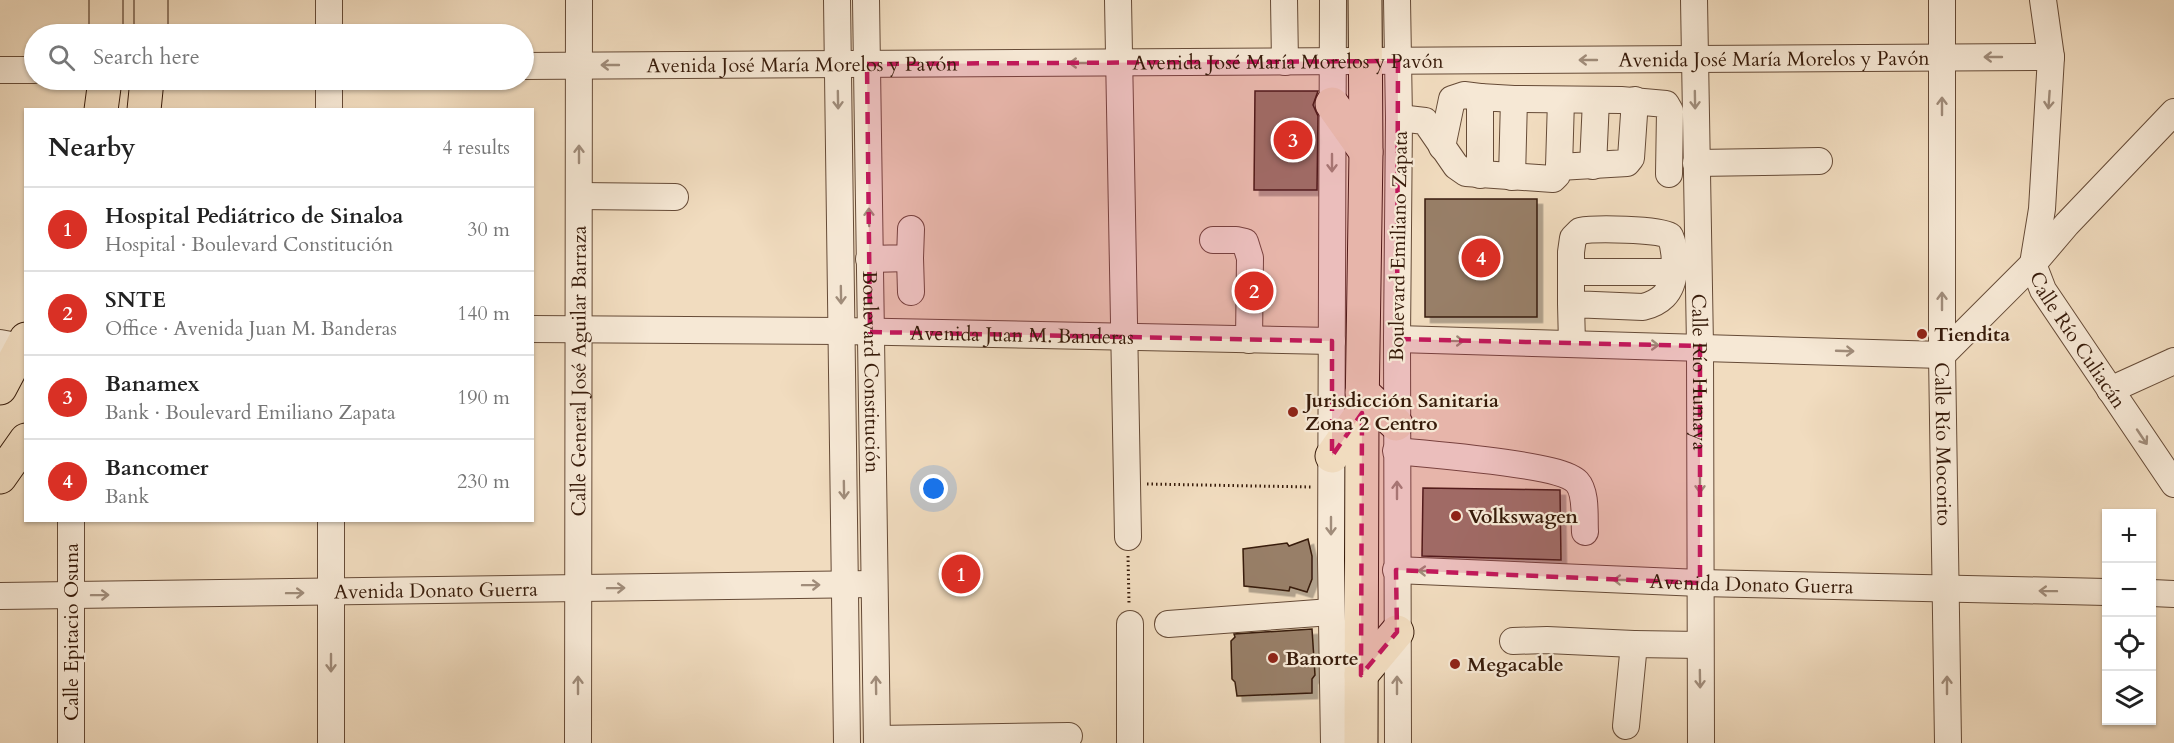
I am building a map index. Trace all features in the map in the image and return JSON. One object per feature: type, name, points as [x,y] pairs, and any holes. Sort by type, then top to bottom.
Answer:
[{"type":"main road","points":[[106,0],[106,24]]},
{"type":"main road","points":[[151,24],[152,0]]},
{"type":"main road","name":"Boulevard Emiliano Zapata","points":[[1361,743],[1362,403],[1366,152],[1365,0]]},
{"type":"main road","points":[[101,108],[104,90]]},
{"type":"main road","points":[[144,108],[146,90]]},
{"type":"main road","points":[[1332,104],[1366,152]]},
{"type":"main road","points":[[0,388],[16,343]]},
{"type":"main road","points":[[1332,456],[1362,403],[1396,438]]},
{"type":"main road","points":[[0,477],[24,443]]},
{"type":"main road","points":[[1361,675],[1397,632]]},
{"type":"street","points":[[329,0],[329,24]]},
{"type":"street","name":"Calle General José Aguilar Barraza","points":[[578,743],[579,0]]},
{"type":"street","name":"Boulevard Constitución","points":[[837,0],[847,743]]},
{"type":"street","name":"Boulevard Constitución","points":[[866,0],[877,741]]},
{"type":"street","points":[[1118,0],[1128,537]]},
{"type":"street","points":[[1284,0],[1285,62]]},
{"type":"street","points":[[1333,0],[1331,612],[1334,743]]},
{"type":"street","name":"Boulevard Emiliano Zapata","points":[[1397,0],[1400,118],[1396,339],[1398,743]]},
{"type":"street","name":"Calle Río Humaya","points":[[1694,0],[1700,346],[1701,743]]},
{"type":"street","name":"Calle Río Mocorito","points":[[1941,0],[1942,355],[1948,743]]},
{"type":"street","name":"Calle Río Culiacán","points":[[2043,0],[2051,57],[2042,209],[2033,264],[2043,290],[2174,484]]},
{"type":"street","name":"Avenida José María Morelos y Pavón","points":[[534,66],[2051,57]]},
{"type":"street","points":[[0,70],[24,70]]},
{"type":"street","points":[[329,90],[329,108]]},
{"type":"street","points":[[1442,147],[1452,99],[1464,95],[1514,99],[1652,101],[1670,107],[1669,174]]},
{"type":"street","points":[[1480,97],[1480,175]]},
{"type":"street","points":[[1512,177],[1514,99]]},
{"type":"street","points":[[1400,118],[1425,121],[1442,147],[1466,174],[1553,179],[1559,167],[1561,100]]},
{"type":"street","points":[[1593,166],[1596,100]]},
{"type":"street","points":[[1559,167],[1627,163],[1631,158],[1635,100]]},
{"type":"street","points":[[1396,339],[1700,346],[1942,355],[2033,264],[2067,224],[2174,112]]},
{"type":"street","points":[[1696,164],[1819,161]]},
{"type":"street","points":[[579,196],[675,197]]},
{"type":"street","points":[[911,230],[911,292]]},
{"type":"street","points":[[1571,304],[1643,307],[1664,296],[1669,289],[1673,272],[1670,236],[1664,233],[1587,230],[1580,231],[1573,238],[1571,272],[1571,304],[1572,344]]},
{"type":"street","points":[[1213,240],[1245,242],[1248,248],[1250,258],[1249,340]]},
{"type":"street","points":[[869,259],[910,258]]},
{"type":"street","points":[[1571,272],[1673,272]]},
{"type":"street","name":"Avenida Juan M. Banderas","points":[[534,329],[841,331],[1332,341]]},
{"type":"street","points":[[2110,390],[2174,361]]},
{"type":"street","points":[[1396,438],[1483,460],[1551,471],[1570,477],[1578,483],[1582,492],[1586,532]]},
{"type":"street","name":"Calle Epitacio Osuna","points":[[71,522],[71,743]]},
{"type":"street","points":[[331,522],[331,743]]},
{"type":"street","name":"Avenida Donato Guerra","points":[[1396,570],[1700,583],[2102,592]]},
{"type":"street","name":"Avenida Donato Guerra","points":[[0,596],[874,584]]},
{"type":"street","points":[[2156,593],[2174,594]]},
{"type":"street","points":[[1168,624],[1331,612]]},
{"type":"street","points":[[1130,624],[1130,743]]},
{"type":"street","points":[[1513,641],[1700,645]]},
{"type":"street","points":[[1626,726],[1634,644]]},
{"type":"street","points":[[877,741],[1069,736]]},
{"type":"path","points":[[1128,484],[1332,488]]},
{"type":"path","points":[[1128,537],[1130,624]]},
{"type":"highlighted area","points":[[1398,61],[1397,339],[1700,346],[1700,583],[1396,570],[1397,632],[1361,675],[1362,413],[1332,456],[1332,341],[870,332],[867,64]]},
{"type":"building","points":[[1255,91],[1318,91],[1313,105],[1318,116],[1317,190],[1254,190]]},
{"type":"building","points":[[1425,199],[1537,199],[1537,317],[1425,317]]},
{"type":"building","points":[[1423,488],[1560,490],[1561,560],[1422,556]]},
{"type":"building","points":[[1308,539],[1312,556],[1312,579],[1307,592],[1290,587],[1289,591],[1244,586],[1243,549],[1287,543],[1289,546]]},
{"type":"building","name":"Banorte","points":[[1312,629],[1315,675],[1312,679],[1312,693],[1237,696],[1235,682],[1232,679],[1231,641],[1235,637],[1234,634]]},
{"type":"place","name":"Banamex","points":[[1293,140]]},
{"type":"place","name":"Bancomer","points":[[1481,258]]},
{"type":"place","name":"SNTE","points":[[1254,291]]},
{"type":"place","name":"Tiendita","points":[[1922,334]]},
{"type":"place","name":"Jurisdicción Sanitaria Zona 2 Centro","points":[[1293,412]]},
{"type":"place","name":"Volkswagen","points":[[1456,516]]},
{"type":"place","name":"Hospital Pediátrico de Sinaloa","points":[[961,574]]},
{"type":"place","name":"Banorte","points":[[1273,658]]},
{"type":"place","name":"Megacable","points":[[1455,664]]}]
